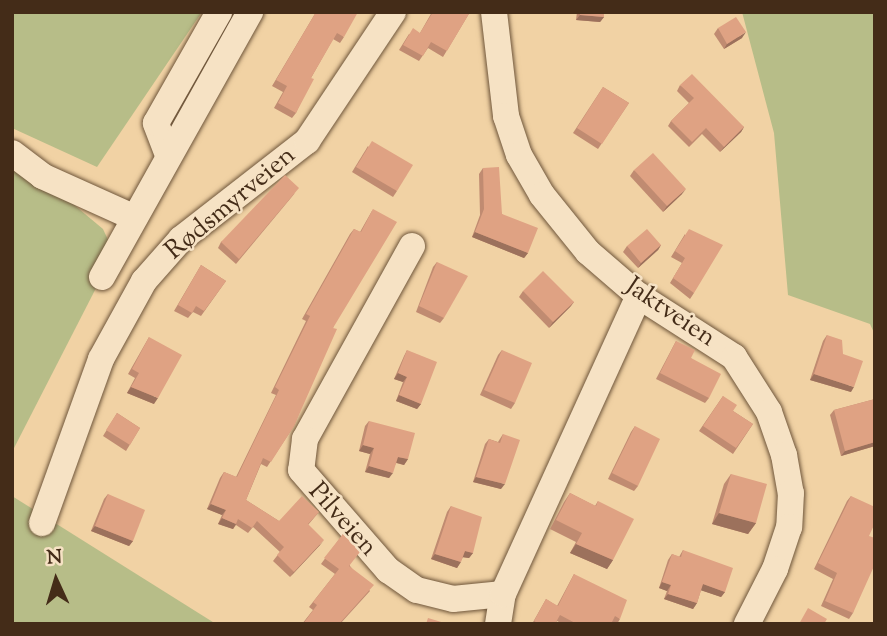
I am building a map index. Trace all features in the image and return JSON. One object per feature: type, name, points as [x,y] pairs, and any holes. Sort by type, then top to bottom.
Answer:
[{"type":"street","points":[[168,155],[156,123],[219,12]]},
{"type":"street","points":[[102,277],[133,217],[250,12]]},
{"type":"street","name":"Rødsmyrveien","points":[[42,523],[101,359],[144,281],[181,239],[307,141],[393,12]]},
{"type":"street","name":"Jaktveien","points":[[494,12],[498,74],[519,155],[542,195],[588,252],[639,296],[734,357],[755,384],[784,455],[790,493],[789,527],[775,569],[747,624]]},
{"type":"street","points":[[12,153],[42,176],[133,217]]},
{"type":"street","name":"Pilveien","points":[[412,246],[305,439],[301,470],[388,570],[417,590],[453,599],[503,594]]},
{"type":"street","points":[[498,624],[503,594],[639,296]]},
{"type":"green space","points":[[12,12],[202,12],[97,167],[12,128]]},
{"type":"green space","points":[[742,12],[875,12],[875,335],[870,324],[788,295],[774,133]]},
{"type":"green space","points":[[12,153],[103,229],[114,253],[12,452]]},
{"type":"green space","points":[[12,496],[216,624],[12,624]]},
{"type":"building","points":[[316,12],[358,12],[344,37],[337,33],[311,78],[314,79],[296,113],[278,103],[287,86],[276,80]]},
{"type":"building","points":[[433,12],[470,12],[447,51],[431,42],[423,56],[403,45],[413,28],[420,33]]},
{"type":"building","points":[[580,12],[604,12],[604,17],[580,15]]},
{"type":"building","points":[[736,17],[746,32],[727,44],[718,28]]},
{"type":"building","points":[[692,74],[744,127],[724,147],[706,128],[692,142],[671,121],[694,98],[680,85]]},
{"type":"building","points":[[603,87],[629,103],[602,144],[577,128]]},
{"type":"building","points":[[372,141],[413,165],[397,191],[356,167]]},
{"type":"building","points":[[653,153],[686,189],[667,206],[634,170]]},
{"type":"building","points":[[499,167],[502,214],[538,228],[528,253],[475,232],[484,209],[483,168]]},
{"type":"building","points":[[285,175],[299,188],[239,259],[221,242]]},
{"type":"building","points":[[373,209],[397,222],[333,328],[337,329],[294,426],[271,462],[263,458],[246,500],[279,521],[302,496],[319,512],[308,524],[324,540],[294,572],[277,555],[284,547],[257,521],[252,528],[238,519],[236,524],[222,518],[226,510],[211,504],[224,472],[237,477],[279,390],[275,387],[310,316],[306,314],[354,229],[361,232]]},
{"type":"building","points":[[647,229],[661,245],[641,263],[627,246]]},
{"type":"building","points":[[689,229],[723,245],[694,293],[673,278],[685,258],[675,251]]},
{"type":"building","points":[[437,262],[468,276],[444,318],[419,306]]},
{"type":"building","points":[[201,265],[226,281],[204,311],[196,306],[192,313],[178,305]]},
{"type":"building","points":[[543,271],[574,302],[553,322],[523,291]]},
{"type":"building","points":[[827,335],[842,340],[843,354],[863,361],[854,387],[814,374]]},
{"type":"building","points":[[149,337],[182,355],[158,398],[131,387],[139,373],[132,369]]},
{"type":"building","points":[[676,341],[695,350],[691,358],[721,374],[709,398],[660,373]]},
{"type":"building","points":[[407,350],[437,362],[421,404],[399,395],[407,377],[398,373]]},
{"type":"building","points":[[502,350],[532,363],[515,403],[484,390]]},
{"type":"building","points":[[723,396],[737,405],[733,411],[753,424],[736,448],[703,426]]},
{"type":"building","points":[[875,399],[875,442],[845,451],[834,410]]},
{"type":"building","points":[[117,413],[140,428],[130,445],[106,430]]},
{"type":"building","points":[[369,421],[415,433],[408,459],[398,457],[393,473],[369,466],[374,448],[363,445]]},
{"type":"building","points":[[635,426],[660,439],[638,486],[612,473]]},
{"type":"building","points":[[503,434],[520,440],[505,484],[476,477],[489,439],[500,443]]},
{"type":"building","points":[[731,474],[767,484],[756,523],[719,513]]},
{"type":"building","points":[[570,493],[596,506],[598,501],[634,519],[613,560],[576,544],[582,533],[556,520]]},
{"type":"building","points":[[108,494],[145,510],[133,541],[95,526]]},
{"type":"building","points":[[851,496],[875,507],[875,523],[869,536],[875,538],[875,564],[853,613],[825,601],[837,573],[818,563]]},
{"type":"building","points":[[451,506],[482,517],[473,553],[465,551],[461,562],[435,554]]},
{"type":"building","points":[[343,534],[360,552],[349,566],[374,585],[339,624],[303,624],[317,605],[313,602],[339,569],[324,558]]},
{"type":"building","points":[[683,550],[733,568],[725,592],[703,584],[697,603],[668,594],[671,585],[662,582],[672,554],[681,557]]},
{"type":"building","points":[[574,574],[627,600],[620,619],[615,616],[611,624],[577,624],[560,615],[555,624],[539,624],[534,621],[546,599],[558,606]]},
{"type":"building","points":[[808,608],[827,619],[824,624],[799,624]]},
{"type":"building","points":[[428,618],[448,624],[426,624]]}]
